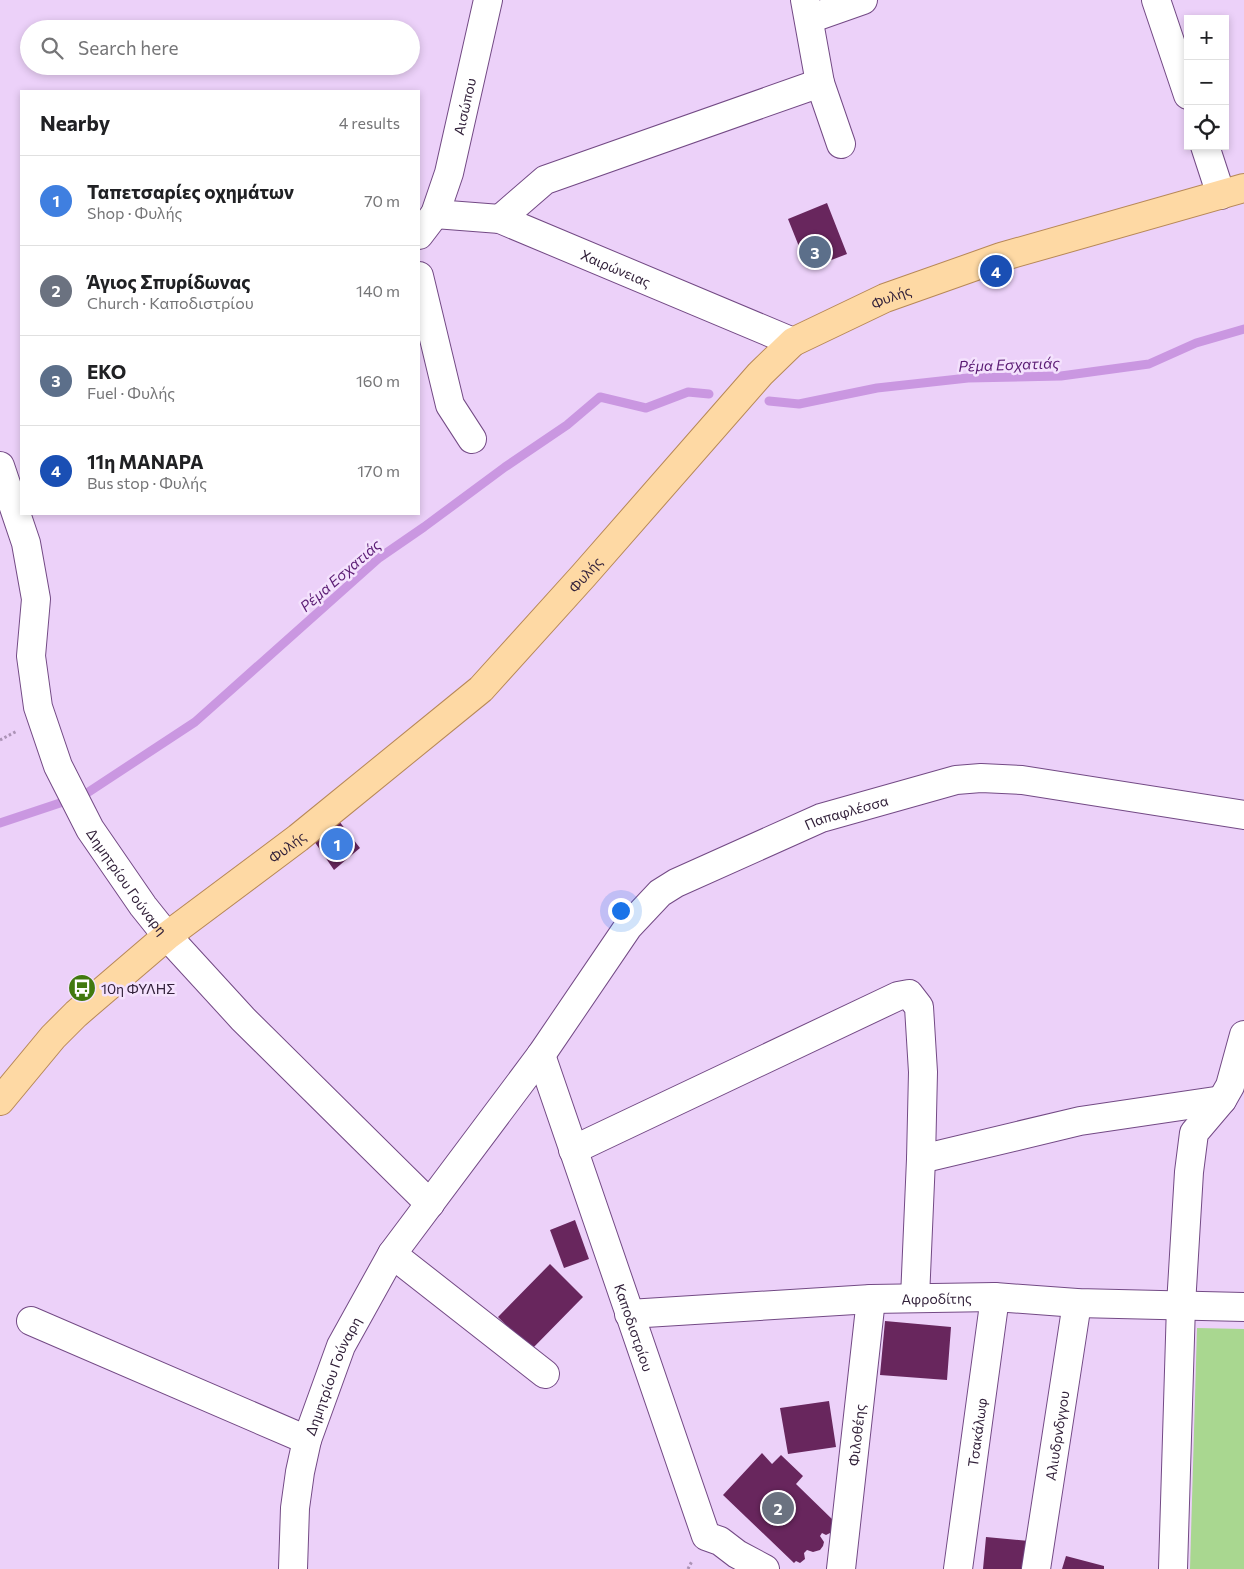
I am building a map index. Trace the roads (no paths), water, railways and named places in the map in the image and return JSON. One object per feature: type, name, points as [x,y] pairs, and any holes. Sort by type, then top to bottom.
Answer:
[{"type":"main road","name":"Φυλής","points":[[0,1101],[76,1014],[167,936],[298,838],[480,689],[584,575],[760,374],[793,342],[885,298],[1001,257],[1232,191]]},
{"type":"street","name":"Αισώπου","points":[[427,224],[449,173],[488,0]]},
{"type":"street","points":[[841,144],[820,82],[807,10],[863,0]]},
{"type":"street","points":[[1156,0],[1184,83]]},
{"type":"street","points":[[500,219],[545,180],[820,82]]},
{"type":"street","points":[[1207,150],[1232,191]]},
{"type":"street","name":"Χαιρώνειας","points":[[427,224],[500,219],[793,342]]},
{"type":"street","points":[[420,280],[450,405],[472,439]]},
{"type":"street","name":"Δημητρίου Γούναρη","points":[[0,466],[26,543],[36,599],[31,656],[38,707],[58,766],[90,829],[143,906],[167,936],[243,1019],[430,1204]]},
{"type":"street","name":"Παπαφλέσσα","points":[[541,1055],[628,927],[660,893],[676,883],[821,818],[956,780],[981,778],[1022,780],[1244,815]]},
{"type":"street","points":[[573,1150],[898,996],[909,994],[919,1007],[923,1072],[915,1298]]},
{"type":"street","points":[[1172,1569],[1181,1305],[1189,1172],[1194,1133],[1222,1100],[1230,1086],[1244,1035]]},
{"type":"street","name":"Δημητρίου Γούναρη","points":[[293,1569],[295,1508],[300,1472],[307,1440],[341,1346],[392,1254],[541,1055]]},
{"type":"street","name":"Καποδιστρίου","points":[[541,1055],[706,1536],[720,1542],[737,1554],[765,1569]]},
{"type":"street","points":[[921,1159],[1080,1120],[1222,1100]]},
{"type":"street","points":[[392,1254],[545,1374]]},
{"type":"street","name":"Αφροδίτης","points":[[629,1314],[871,1299],[995,1297],[1077,1303],[1244,1307]]},
{"type":"street","name":"Τσακάλωφ","points":[[958,1569],[995,1297]]},
{"type":"street","name":"Φιλοθέης","points":[[840,1569],[871,1299]]},
{"type":"street","name":"Αλιυδρνδγγου","points":[[1036,1569],[1077,1303]]},
{"type":"street","points":[[30,1321],[307,1440]]},
{"type":"waterway","name":"Ρέμα Εσχατιάς","points":[[769,401],[799,404],[877,388],[968,378],[1061,376],[1149,364],[1196,343],[1244,329]]},
{"type":"waterway","name":"Ρέμα Εσχατιάς","points":[[0,823],[84,795],[195,722],[379,558],[505,467],[567,425],[600,397],[646,408],[688,392],[709,394]]},
{"type":"place","name":"EKO","points":[[815,252]]},
{"type":"place","name":"11η ΜΑΝΑΡΑ","points":[[996,271]]},
{"type":"place","name":"Ταπετσαρίες οχημάτων","points":[[337,844]]},
{"type":"place","name":"10η ΦΥΛΗΣ","points":[[82,988]]},
{"type":"place","name":"Άγιος Σπυρίδωνας","points":[[778,1508]]}]
